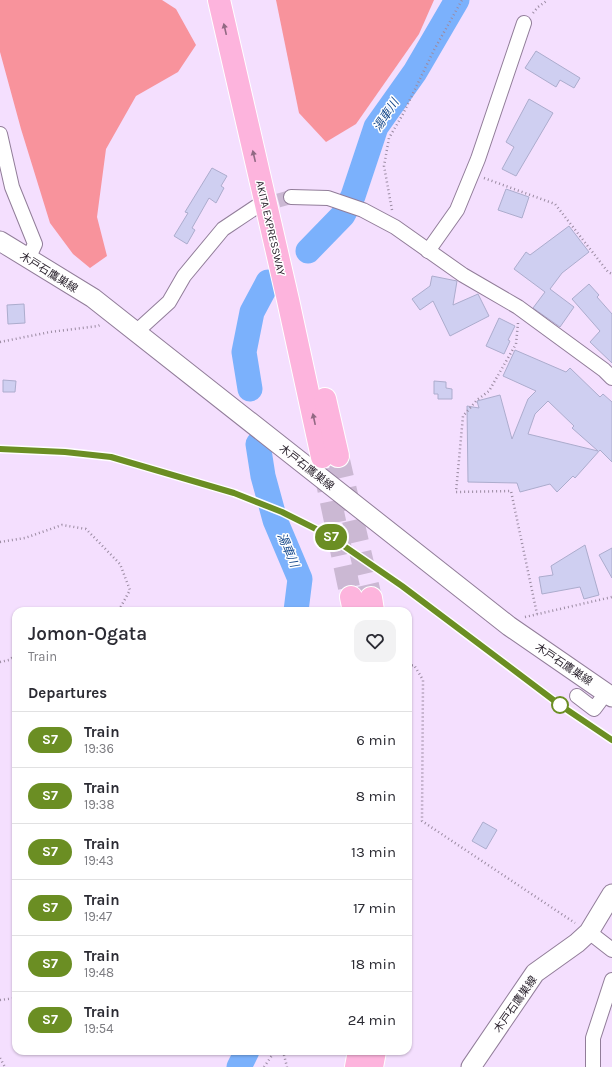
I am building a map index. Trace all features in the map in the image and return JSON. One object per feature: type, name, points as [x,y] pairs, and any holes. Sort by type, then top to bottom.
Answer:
[{"type":"highway","name":"AKITA EXPRESSWAY","points":[[219,0],[288,300],[330,457],[234,0]]},
{"type":"highway","points":[[356,1067],[358,1055]]},
{"type":"highway","points":[[372,1067],[374,1055]]},
{"type":"main road","name":"木戸石鷹巣線","points":[[0,241],[93,298],[509,626],[606,699]]},
{"type":"main road","name":"木戸石鷹巣線","points":[[471,1067],[535,973],[577,943],[589,932],[612,894]]},
{"type":"street","points":[[428,251],[457,210],[472,174],[524,23]]},
{"type":"street","points":[[0,134],[12,187],[35,244],[28,259]]},
{"type":"street","points":[[291,197],[328,198],[364,210],[395,227],[463,275],[518,307],[604,370],[612,378]]},
{"type":"street","points":[[136,332],[168,302],[184,276],[222,229],[256,207]]},
{"type":"street","points":[[576,696],[594,709],[606,699]]},
{"type":"street","points":[[589,932],[612,950]]},
{"type":"street","points":[[593,1067],[593,1038],[612,980]]},
{"type":"path","points":[[395,227],[384,166],[388,138],[404,114],[434,50],[462,0]]},
{"type":"path","points":[[524,23],[538,7],[548,0]]},
{"type":"path","points":[[472,174],[555,204],[608,272],[612,274]]},
{"type":"path","points":[[518,307],[516,344],[489,391],[477,400],[463,416],[456,492],[511,491],[537,614]]},
{"type":"path","points":[[0,342],[50,332],[98,326],[116,316]]},
{"type":"path","points":[[0,542],[25,538],[62,525],[86,529],[120,564],[130,590],[121,607]]},
{"type":"path","points":[[509,626],[513,620],[612,597]]},
{"type":"path","points":[[0,662],[12,658]]},
{"type":"path","points":[[412,665],[414,665],[423,680],[422,821],[589,932]]},
{"type":"path","points":[[0,1000],[12,998]]},
{"type":"path","points":[[264,1067],[272,1055]]},
{"type":"path","points":[[284,1055],[287,1067]]},
{"type":"path","points":[[0,1058],[5,1067]]},
{"type":"shaded area","points":[[0,0],[162,0],[176,9],[196,45],[178,72],[136,96],[106,149],[97,217],[107,256],[90,268],[73,254],[50,223],[21,129],[0,52]]},
{"type":"shaded area","points":[[276,0],[434,0],[419,34],[356,124],[326,142],[299,113]]},
{"type":"building","points":[[536,51],[580,78],[574,88],[560,80],[556,87],[525,68]]},
{"type":"building","points":[[529,99],[553,113],[516,176],[502,169],[514,147],[506,142]]},
{"type":"building","points":[[212,168],[227,176],[221,186],[224,188],[216,203],[209,198],[192,228],[195,230],[187,244],[174,236],[188,213],[185,212]]},
{"type":"building","points":[[506,189],[529,197],[522,218],[498,210]]},
{"type":"building","points":[[569,226],[589,252],[562,273],[550,289],[574,307],[560,327],[533,308],[545,292],[514,269],[526,252],[530,255]]},
{"type":"building","points":[[432,276],[457,281],[453,305],[478,294],[489,316],[450,336],[433,301],[420,310],[412,299],[430,286]]},
{"type":"building","points":[[589,284],[599,295],[597,297],[612,314],[612,363],[590,342],[600,331],[572,299]]},
{"type":"building","points":[[24,304],[25,323],[8,324],[7,305]]},
{"type":"building","points":[[499,318],[515,326],[508,340],[510,341],[504,354],[486,346]]},
{"type":"building","points":[[515,350],[566,372],[570,368],[600,397],[603,394],[612,402],[612,462],[600,450],[575,478],[573,476],[557,492],[550,484],[520,492],[517,483],[468,482],[467,406],[479,408],[477,401],[500,395],[512,439],[528,399],[536,391],[503,376]],"holes":[[[548,401],[574,426],[572,428],[598,451],[528,434],[535,414]]]},
{"type":"building","points":[[3,380],[16,381],[15,392],[3,392]]},
{"type":"building","points":[[434,381],[446,382],[446,388],[452,389],[452,399],[438,399],[438,394],[434,394]]},
{"type":"building","points":[[585,545],[599,595],[584,599],[580,587],[542,594],[539,577],[553,575],[551,566]]},
{"type":"building","points":[[612,548],[612,578],[599,555]]},
{"type":"building","points":[[483,822],[497,830],[486,849],[472,841]]},
{"type":"waterway","name":"湯車川","points":[[308,251],[343,215],[353,196],[376,127],[415,72],[457,0]]},
{"type":"waterway","name":"湯車川","points":[[250,389],[244,352],[252,312],[268,282]]},
{"type":"waterway","name":"湯車川","points":[[258,444],[263,476],[275,520],[300,579],[296,607]]},
{"type":"waterway","name":"湯車川","points":[[239,1067],[245,1055]]},
{"type":"tunnel","points":[[258,206],[291,197]]},
{"type":"tunnel","points":[[338,456],[371,598]]},
{"type":"tunnel","points":[[324,469],[351,597]]},
{"type":"railway","points":[[0,449],[65,452],[111,457],[234,493],[282,512],[328,535],[403,586],[560,705],[612,740]]},
{"type":"train","name":"S7","points":[[0,449],[65,452],[111,457],[234,493],[282,512],[328,535],[362,558],[402,586],[560,705],[612,740]]}]
